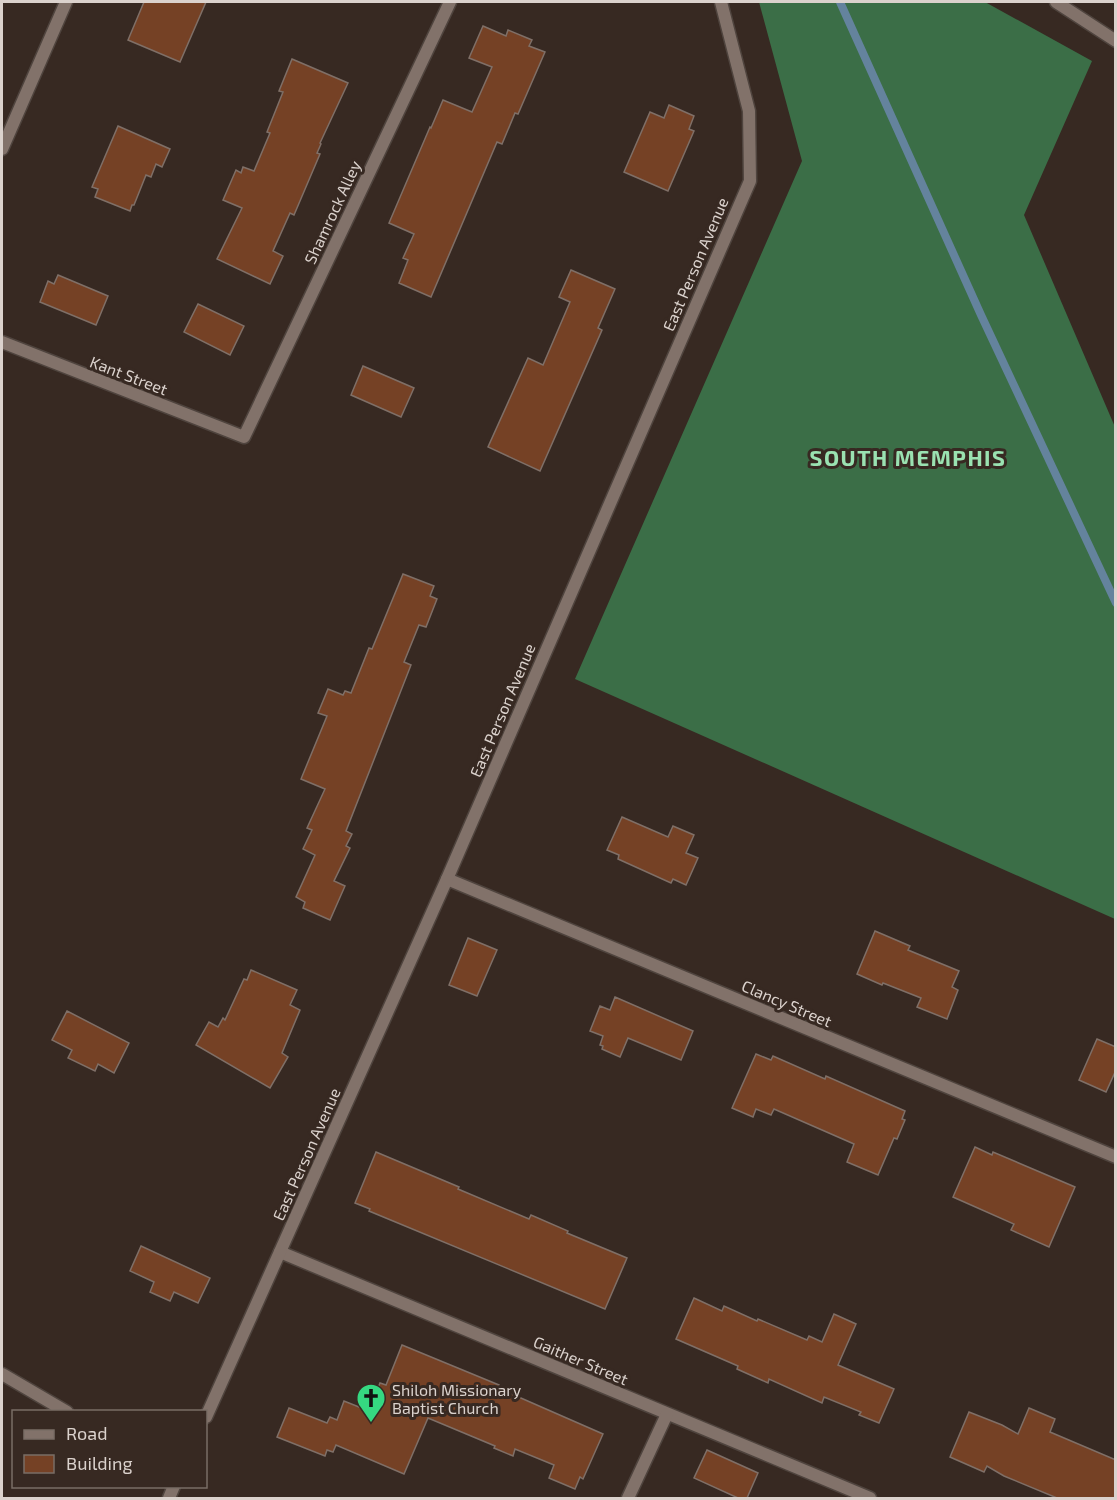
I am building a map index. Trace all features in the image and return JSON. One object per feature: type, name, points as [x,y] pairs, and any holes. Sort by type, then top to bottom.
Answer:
[{"type":"street","points":[[2,150],[66,2]]},
{"type":"street","name":"Shamrock Alley","points":[[243,437],[450,2]]},
{"type":"street","name":"East Person Avenue","points":[[207,1415],[447,879],[750,181],[749,111],[722,2]]},
{"type":"street","points":[[1056,2],[1116,41]]},
{"type":"street","name":"Kant Street","points":[[2,342],[243,437]]},
{"type":"street","name":"Clancy Street","points":[[447,879],[1116,1157]]},
{"type":"street","name":"Gaither Street","points":[[280,1252],[870,1498]]},
{"type":"street","points":[[2,1374],[64,1410]]},
{"type":"street","points":[[628,1498],[667,1414]]},
{"type":"green space","points":[[759,2],[985,2],[1092,61],[1024,215],[1115,427],[1115,919],[575,679],[802,161]]},
{"type":"building","points":[[144,2],[206,2],[180,62],[128,40]]},
{"type":"building","points":[[483,26],[506,36],[508,30],[532,40],[529,46],[545,52],[502,144],[497,142],[431,297],[399,283],[408,260],[403,258],[414,234],[389,223],[443,100],[472,112],[492,67],[469,58]]},
{"type":"building","points":[[292,59],[348,83],[320,143],[317,153],[320,154],[294,215],[290,213],[273,251],[283,256],[270,284],[217,259],[242,208],[223,200],[236,170],[241,173],[243,167],[254,171],[270,133],[267,132],[283,92],[279,91]]},
{"type":"building","points":[[669,105],[694,116],[689,129],[694,131],[668,191],[624,172],[650,112],[664,118]]},
{"type":"building","points":[[118,126],[170,149],[162,167],[156,164],[151,177],[146,175],[130,211],[95,197],[98,189],[92,187]]},
{"type":"building","points":[[571,270],[615,289],[598,328],[602,330],[540,471],[488,447],[528,358],[543,365],[570,302],[559,297]]},
{"type":"building","points":[[58,275],[108,296],[96,325],[40,302],[48,281],[54,284]]},
{"type":"building","points":[[198,304],[244,326],[230,355],[184,332]]},
{"type":"building","points":[[363,366],[414,388],[401,417],[351,395]]},
{"type":"building","points":[[403,574],[434,586],[430,596],[437,599],[426,627],[419,625],[404,662],[411,665],[346,831],[352,834],[346,846],[350,848],[334,881],[345,886],[330,920],[303,908],[305,902],[296,897],[315,855],[303,849],[312,830],[307,828],[325,789],[301,779],[327,716],[318,713],[328,689],[343,695],[345,691],[351,693]]},
{"type":"building","points":[[622,817],[668,837],[673,826],[694,835],[686,853],[698,858],[686,885],[673,879],[671,883],[618,859],[619,855],[607,850]]},
{"type":"building","points":[[875,931],[910,946],[908,950],[959,971],[952,987],[958,990],[947,1019],[917,1007],[921,998],[857,974]]},
{"type":"building","points":[[468,938],[497,950],[477,996],[449,985]]},
{"type":"building","points":[[251,970],[297,990],[290,1005],[300,1010],[282,1053],[288,1057],[270,1088],[196,1045],[209,1022],[218,1027],[223,1018],[225,1020],[244,979],[247,980]]},
{"type":"building","points":[[615,997],[693,1031],[681,1060],[628,1038],[620,1057],[602,1049],[603,1046],[600,1045],[603,1036],[590,1031],[600,1006],[610,1010]]},
{"type":"building","points":[[67,1011],[129,1043],[114,1073],[98,1064],[95,1071],[68,1058],[72,1050],[52,1040]]},
{"type":"building","points":[[1097,1039],[1116,1047],[1116,1070],[1106,1092],[1079,1080]]},
{"type":"building","points":[[756,1054],[771,1060],[773,1056],[825,1079],[826,1076],[905,1111],[902,1119],[905,1120],[897,1139],[894,1138],[878,1175],[847,1162],[854,1144],[774,1109],[771,1115],[756,1109],[753,1117],[732,1108]]},
{"type":"building","points":[[975,1147],[992,1155],[993,1152],[1075,1187],[1049,1247],[1011,1230],[1014,1224],[953,1197]]},
{"type":"building","points":[[376,1152],[529,1219],[531,1215],[627,1258],[605,1309],[369,1211],[370,1209],[355,1203]]},
{"type":"building","points":[[141,1246],[210,1278],[198,1303],[174,1292],[170,1301],[150,1292],[154,1282],[130,1271]]},
{"type":"building","points":[[694,1298],[722,1311],[724,1306],[807,1340],[809,1336],[822,1342],[834,1314],[856,1324],[838,1365],[894,1389],[879,1423],[859,1415],[861,1412],[824,1397],[822,1403],[769,1379],[768,1383],[737,1369],[738,1366],[676,1339]]},
{"type":"building","points":[[402,1345],[499,1385],[498,1388],[603,1434],[583,1479],[580,1477],[575,1489],[549,1478],[554,1465],[515,1449],[513,1456],[428,1418],[404,1474],[336,1445],[333,1452],[327,1450],[325,1456],[277,1437],[289,1408],[327,1423],[330,1417],[337,1420],[344,1401],[369,1411],[380,1383],[386,1385]]},
{"type":"building","points":[[1029,1408],[1055,1419],[1050,1432],[1116,1460],[1116,1498],[1057,1498],[1004,1476],[987,1466],[984,1472],[950,1457],[969,1412],[1018,1434]]},
{"type":"building","points":[[707,1450],[758,1473],[747,1498],[738,1498],[694,1478]]},
{"type":"waterway","points":[[840,2],[981,315],[1116,603]]},
{"type":"place","name":"Shiloh Missionary Baptist Church","points":[[371,1424]]},
{"type":"district","name":"SOUTH MEMPHIS","points":[[908,457]]}]
